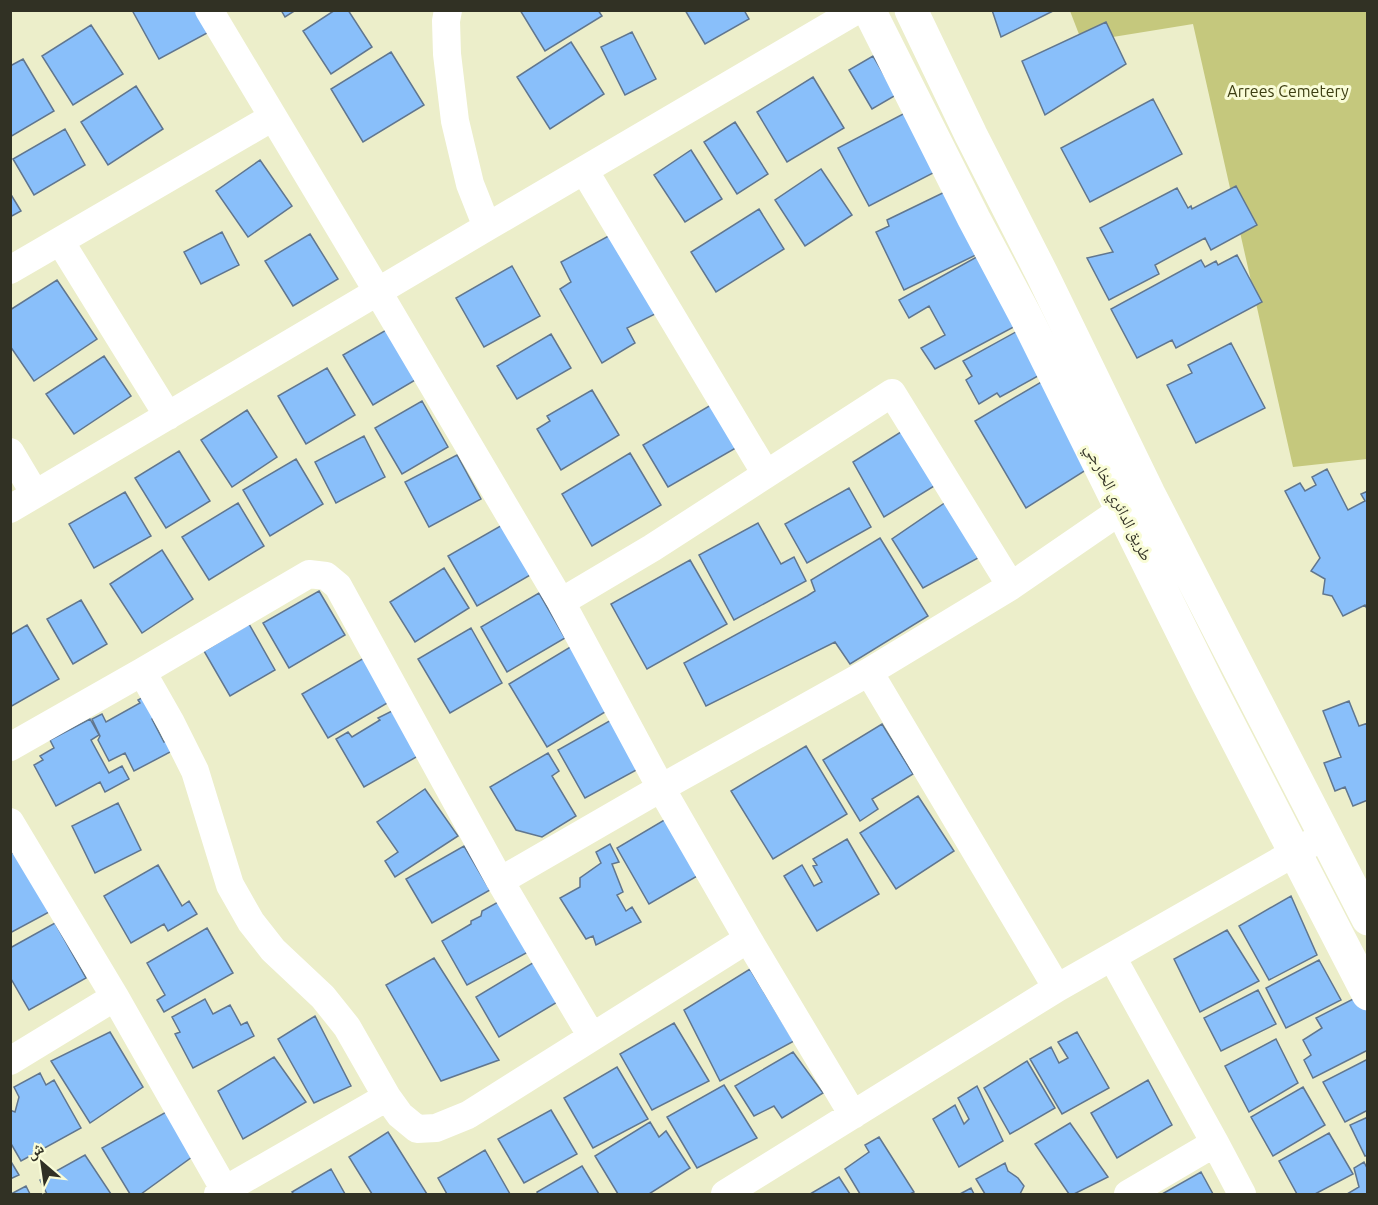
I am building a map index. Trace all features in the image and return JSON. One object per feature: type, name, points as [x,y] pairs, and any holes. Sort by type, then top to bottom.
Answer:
[{"type":"main road","name":"طريق الدائري الخارجي","points":[[869,10],[1025,315],[1136,501],[1326,836],[1368,919]]},
{"type":"main road","name":"طريق الدائري الخارجي","points":[[911,10],[971,135],[1042,274],[1136,501],[1208,684],[1368,994]]},
{"type":"street","points":[[209,10],[561,602],[661,788],[853,1115]]},
{"type":"street","points":[[448,10],[447,54],[455,121],[470,184],[487,227]]},
{"type":"street","points":[[10,510],[857,10]]},
{"type":"street","points":[[10,270],[273,117]]},
{"type":"street","points":[[584,170],[766,474]]},
{"type":"street","points":[[60,241],[168,416]]},
{"type":"street","points":[[561,602],[652,548],[892,393],[1011,586]]},
{"type":"street","points":[[10,452],[35,494]]},
{"type":"street","points":[[500,881],[869,672],[1011,586],[1136,501]]},
{"type":"street","points":[[10,747],[309,574],[326,576],[338,586],[500,881],[592,1037]]},
{"type":"street","points":[[142,672],[195,771],[230,885],[251,922],[273,950],[323,997],[347,1027],[387,1097],[400,1115],[417,1129],[436,1128],[468,1115],[748,939]]},
{"type":"street","points":[[869,672],[1057,988]]},
{"type":"street","points":[[10,822],[115,997],[223,1193],[387,1097]]},
{"type":"street","points":[[725,1194],[1057,988],[1326,836]]},
{"type":"street","points":[[1112,957],[1242,1194]]},
{"type":"street","points":[[10,1061],[115,997]]},
{"type":"street","points":[[1128,1194],[1215,1143]]},
{"type":"green space","name":"Arrees Cemetery","points":[[1070,11],[1367,11],[1367,459],[1293,467],[1193,24],[1082,42]]},
{"type":"building","points":[[132,10],[197,10],[209,32],[159,59]]},
{"type":"building","points":[[281,10],[296,10],[285,17]]},
{"type":"building","points":[[335,10],[348,10],[372,47],[331,74],[303,31]]},
{"type":"building","points":[[520,10],[598,10],[602,16],[545,51]]},
{"type":"building","points":[[685,10],[744,10],[749,19],[705,44]]},
{"type":"building","points":[[992,10],[1055,10],[1001,37]]},
{"type":"building","points":[[1106,22],[1126,64],[1045,115],[1022,61]]},
{"type":"building","points":[[91,25],[123,74],[73,105],[42,56]]},
{"type":"building","points":[[632,32],[656,79],[625,95],[601,47]]},
{"type":"building","points":[[571,42],[604,94],[550,129],[517,77]]},
{"type":"building","points":[[391,52],[424,105],[363,142],[331,89]]},
{"type":"building","points":[[873,56],[896,95],[872,109],[849,70]]},
{"type":"building","points":[[23,59],[54,111],[10,137],[10,66]]},
{"type":"building","points":[[813,77],[844,128],[787,162],[757,112]]},
{"type":"building","points":[[136,86],[163,129],[108,165],[81,122]]},
{"type":"building","points":[[1153,99],[1182,154],[1090,202],[1061,148]]},
{"type":"building","points":[[905,113],[935,172],[869,206],[838,148]]},
{"type":"building","points":[[735,122],[768,174],[737,194],[704,142]]},
{"type":"building","points":[[65,129],[85,165],[34,195],[13,159]]},
{"type":"building","points":[[691,150],[722,199],[685,222],[654,175]]},
{"type":"building","points":[[260,160],[292,206],[248,237],[216,191]]},
{"type":"building","points":[[821,169],[852,215],[805,246],[775,200]]},
{"type":"building","points":[[1236,186],[1257,225],[1211,250],[1205,238],[1155,265],[1159,274],[1109,300],[1087,258],[1113,252],[1100,228],[1177,188],[1188,208],[1191,206],[1192,209]]},
{"type":"building","points":[[955,187],[986,250],[904,290],[876,232],[889,226],[887,220]]},
{"type":"building","points":[[10,193],[21,211],[10,217]]},
{"type":"building","points":[[759,209],[784,249],[716,292],[691,252]]},
{"type":"building","points":[[222,232],[239,265],[201,284],[184,252]]},
{"type":"building","points":[[614,233],[659,312],[627,328],[635,343],[602,363],[560,289],[571,282],[561,262]]},
{"type":"building","points":[[310,234],[338,279],[293,306],[265,261]]},
{"type":"building","points":[[982,254],[1021,323],[935,369],[921,348],[945,335],[929,306],[909,318],[899,300]]},
{"type":"building","points":[[1237,255],[1262,302],[1176,348],[1172,340],[1137,358],[1111,309],[1201,260],[1205,267],[1216,261],[1218,265]]},
{"type":"building","points":[[512,266],[540,316],[484,347],[456,298]]},
{"type":"building","points":[[57,280],[97,339],[34,381],[10,346],[10,310]]},
{"type":"building","points":[[1023,328],[1047,371],[1000,397],[997,393],[979,404],[966,380],[972,376],[963,361]]},
{"type":"building","points":[[388,329],[417,379],[373,405],[343,355]]},
{"type":"building","points":[[551,334],[571,368],[517,399],[497,366]]},
{"type":"building","points":[[1231,343],[1265,408],[1196,443],[1167,385],[1192,373],[1188,365]]},
{"type":"building","points":[[104,356],[131,396],[74,434],[46,394]]},
{"type":"building","points":[[327,368],[355,415],[306,444],[278,396]]},
{"type":"building","points":[[1048,378],[1086,470],[1026,508],[975,421]]},
{"type":"building","points":[[592,390],[619,435],[561,470],[537,429],[550,421],[547,416]]},
{"type":"building","points":[[422,401],[448,447],[402,474],[375,428]]},
{"type":"building","points":[[716,402],[741,445],[668,487],[643,445]]},
{"type":"building","points":[[247,410],[277,457],[232,487],[201,440]]},
{"type":"building","points":[[904,430],[939,483],[884,517],[853,462]]},
{"type":"building","points":[[364,436],[385,477],[336,503],[315,462]]},
{"type":"building","points":[[179,451],[210,501],[166,528],[135,478]]},
{"type":"building","points":[[630,453],[661,505],[592,546],[562,494]]},
{"type":"building","points":[[457,455],[481,499],[429,527],[405,482]]},
{"type":"building","points":[[296,459],[323,504],[270,536],[243,490]]},
{"type":"building","points":[[1327,469],[1348,510],[1365,501],[1361,494],[1368,491],[1368,611],[1365,605],[1343,616],[1332,596],[1323,594],[1325,579],[1311,571],[1320,558],[1285,491],[1300,483],[1305,491],[1316,485],[1312,477]]},
{"type":"building","points":[[849,488],[871,527],[807,563],[785,524]]},
{"type":"building","points":[[125,492],[151,536],[94,568],[69,524]]},
{"type":"building","points":[[946,502],[978,558],[923,588],[892,539]]},
{"type":"building","points":[[238,503],[264,546],[209,580],[182,537]]},
{"type":"building","points":[[758,523],[781,564],[794,557],[806,581],[734,620],[699,555]]},
{"type":"building","points":[[504,524],[532,574],[477,606],[448,556]]},
{"type":"building","points":[[880,538],[928,616],[850,664],[835,642],[706,706],[684,663],[815,591],[811,580]]},
{"type":"building","points":[[162,550],[193,599],[142,633],[110,584]]},
{"type":"building","points":[[690,560],[727,624],[647,669],[611,604]]},
{"type":"building","points":[[444,568],[469,608],[415,642],[390,602]]},
{"type":"building","points":[[319,591],[345,635],[289,668],[263,623]]},
{"type":"building","points":[[539,593],[565,638],[507,672],[481,627]]},
{"type":"building","points":[[81,600],[107,644],[73,664],[47,619]]},
{"type":"building","points":[[249,624],[275,670],[230,696],[204,651]]},
{"type":"building","points":[[27,625],[59,679],[10,707],[10,635]]},
{"type":"building","points":[[471,628],[502,683],[450,713],[418,659]]},
{"type":"building","points":[[572,646],[610,709],[547,747],[509,684]]},
{"type":"building","points":[[364,658],[389,702],[328,738],[302,694]]},
{"type":"building","points":[[147,695],[158,716],[152,719],[164,742],[168,740],[174,750],[134,771],[125,753],[109,761],[98,740],[100,736],[92,719],[102,714],[106,722],[140,703],[138,700]]},
{"type":"building","points":[[1349,701],[1359,726],[1368,723],[1368,800],[1353,806],[1345,787],[1335,791],[1324,763],[1341,757],[1323,711]]},
{"type":"building","points":[[392,711],[418,756],[364,787],[336,739],[348,732],[352,737]]},
{"type":"building","points":[[90,719],[99,735],[91,740],[109,773],[122,766],[129,779],[105,792],[100,782],[56,806],[34,765],[43,760],[40,756],[54,748],[50,740]]},
{"type":"building","points":[[613,719],[640,768],[585,798],[558,750]]},
{"type":"building","points":[[882,724],[913,774],[872,799],[878,809],[860,821],[823,760]]},
{"type":"building","points":[[806,746],[847,814],[773,859],[731,791]]},
{"type":"building","points":[[548,753],[559,771],[552,776],[576,816],[542,837],[516,830],[490,787]]},
{"type":"building","points":[[425,789],[458,836],[395,877],[385,861],[398,852],[377,822]]},
{"type":"building","points":[[918,796],[954,851],[896,889],[860,833]]},
{"type":"building","points":[[118,803],[141,850],[95,873],[72,826]]},
{"type":"building","points":[[666,819],[699,875],[649,904],[617,848]]},
{"type":"building","points":[[847,839],[879,894],[817,931],[784,876],[802,865],[814,886],[822,882],[813,866],[817,865],[813,859]]},
{"type":"building","points":[[610,844],[619,862],[612,864],[623,892],[617,895],[626,911],[632,907],[641,922],[596,945],[593,936],[586,939],[560,898],[580,887],[580,878],[601,863],[596,852]]},
{"type":"building","points":[[464,846],[490,890],[432,923],[406,879]]},
{"type":"building","points":[[18,850],[51,911],[10,933],[10,854]]},
{"type":"building","points":[[158,865],[182,906],[189,901],[197,914],[168,931],[164,924],[131,943],[104,896]]},
{"type":"building","points":[[1291,896],[1317,955],[1269,980],[1239,926]]},
{"type":"building","points":[[500,901],[528,952],[467,985],[442,941],[471,924],[471,921],[481,916],[482,911]]},
{"type":"building","points":[[55,923],[86,978],[29,1010],[10,977],[10,948]]},
{"type":"building","points":[[207,928],[233,973],[164,1012],[157,1000],[165,995],[147,963]]},
{"type":"building","points":[[1227,930],[1259,981],[1200,1012],[1174,959]]},
{"type":"building","points":[[434,958],[499,1060],[441,1081],[386,985]]},
{"type":"building","points":[[1319,960],[1341,1000],[1286,1028],[1266,988]]},
{"type":"building","points":[[536,961],[559,1001],[499,1037],[476,997]]},
{"type":"building","points":[[750,969],[794,1041],[720,1081],[684,1010]]},
{"type":"building","points":[[1258,990],[1276,1024],[1221,1051],[1204,1018]]},
{"type":"building","points":[[1361,995],[1368,1008],[1368,1050],[1313,1078],[1304,1060],[1311,1055],[1303,1040],[1322,1028],[1316,1018]]},
{"type":"building","points":[[205,999],[213,1014],[230,1005],[241,1025],[247,1022],[254,1036],[193,1068],[175,1034],[180,1032],[172,1017]]},
{"type":"building","points":[[315,1016],[351,1086],[314,1103],[278,1039]]},
{"type":"building","points":[[674,1023],[709,1081],[652,1110],[620,1054]]},
{"type":"building","points":[[110,1032],[143,1087],[90,1123],[51,1061]]},
{"type":"building","points":[[1077,1032],[1109,1088],[1062,1114],[1030,1059],[1051,1047],[1059,1063],[1068,1058],[1058,1042]]},
{"type":"building","points":[[1276,1039],[1298,1083],[1249,1112],[1225,1066]]},
{"type":"building","points":[[793,1052],[823,1093],[782,1118],[774,1106],[754,1116],[735,1086]]},
{"type":"building","points":[[274,1057],[306,1102],[243,1139],[218,1091]]},
{"type":"building","points":[[1368,1059],[1368,1110],[1345,1122],[1323,1082]]},
{"type":"building","points":[[1027,1061],[1055,1108],[1010,1134],[984,1088]]},
{"type":"building","points":[[617,1067],[648,1119],[593,1148],[564,1098]]},
{"type":"building","points":[[40,1073],[46,1085],[54,1080],[81,1128],[21,1161],[10,1142],[10,1110],[15,1112],[19,1097],[14,1087]]},
{"type":"building","points":[[1148,1080],[1172,1125],[1117,1158],[1091,1113]]},
{"type":"building","points":[[724,1085],[757,1138],[697,1168],[667,1117]]},
{"type":"building","points":[[977,1086],[1003,1141],[959,1167],[933,1119],[955,1105],[964,1124],[969,1119],[958,1098]]},
{"type":"building","points":[[1303,1087],[1325,1125],[1273,1156],[1251,1117]]},
{"type":"building","points":[[551,1110],[577,1154],[524,1183],[498,1139]]},
{"type":"building","points":[[168,1111],[192,1157],[141,1194],[130,1194],[102,1148]]},
{"type":"building","points":[[1368,1117],[1368,1155],[1365,1156],[1350,1125]]},
{"type":"building","points":[[650,1122],[659,1137],[666,1131],[690,1168],[649,1194],[618,1194],[595,1156]]},
{"type":"building","points":[[1070,1123],[1108,1177],[1074,1194],[1069,1194],[1035,1144]]},
{"type":"building","points":[[388,1132],[427,1194],[372,1194],[349,1157]]},
{"type":"building","points":[[1329,1133],[1353,1174],[1315,1194],[1297,1194],[1279,1161]]},
{"type":"building","points":[[879,1137],[914,1192],[910,1194],[860,1194],[845,1169],[869,1152],[865,1145]]},
{"type":"building","points":[[485,1150],[510,1194],[447,1194],[438,1178]]},
{"type":"building","points":[[85,1155],[111,1194],[47,1194],[40,1180]]},
{"type":"building","points":[[10,1160],[19,1175],[10,1179]]},
{"type":"building","points":[[1364,1162],[1368,1170],[1368,1194],[1347,1194],[1359,1187],[1354,1168]]},
{"type":"building","points":[[1005,1163],[1008,1171],[1024,1186],[1020,1194],[985,1194],[976,1179]]},
{"type":"building","points":[[582,1166],[599,1194],[538,1194],[537,1192]]},
{"type":"building","points":[[331,1169],[345,1194],[294,1194],[292,1192]]},
{"type":"building","points":[[1201,1172],[1213,1194],[1162,1194]]},
{"type":"building","points":[[839,1177],[850,1194],[810,1194]]},
{"type":"building","points":[[26,1186],[30,1194],[11,1194]]},
{"type":"building","points":[[971,1188],[974,1194],[960,1194]]}]
